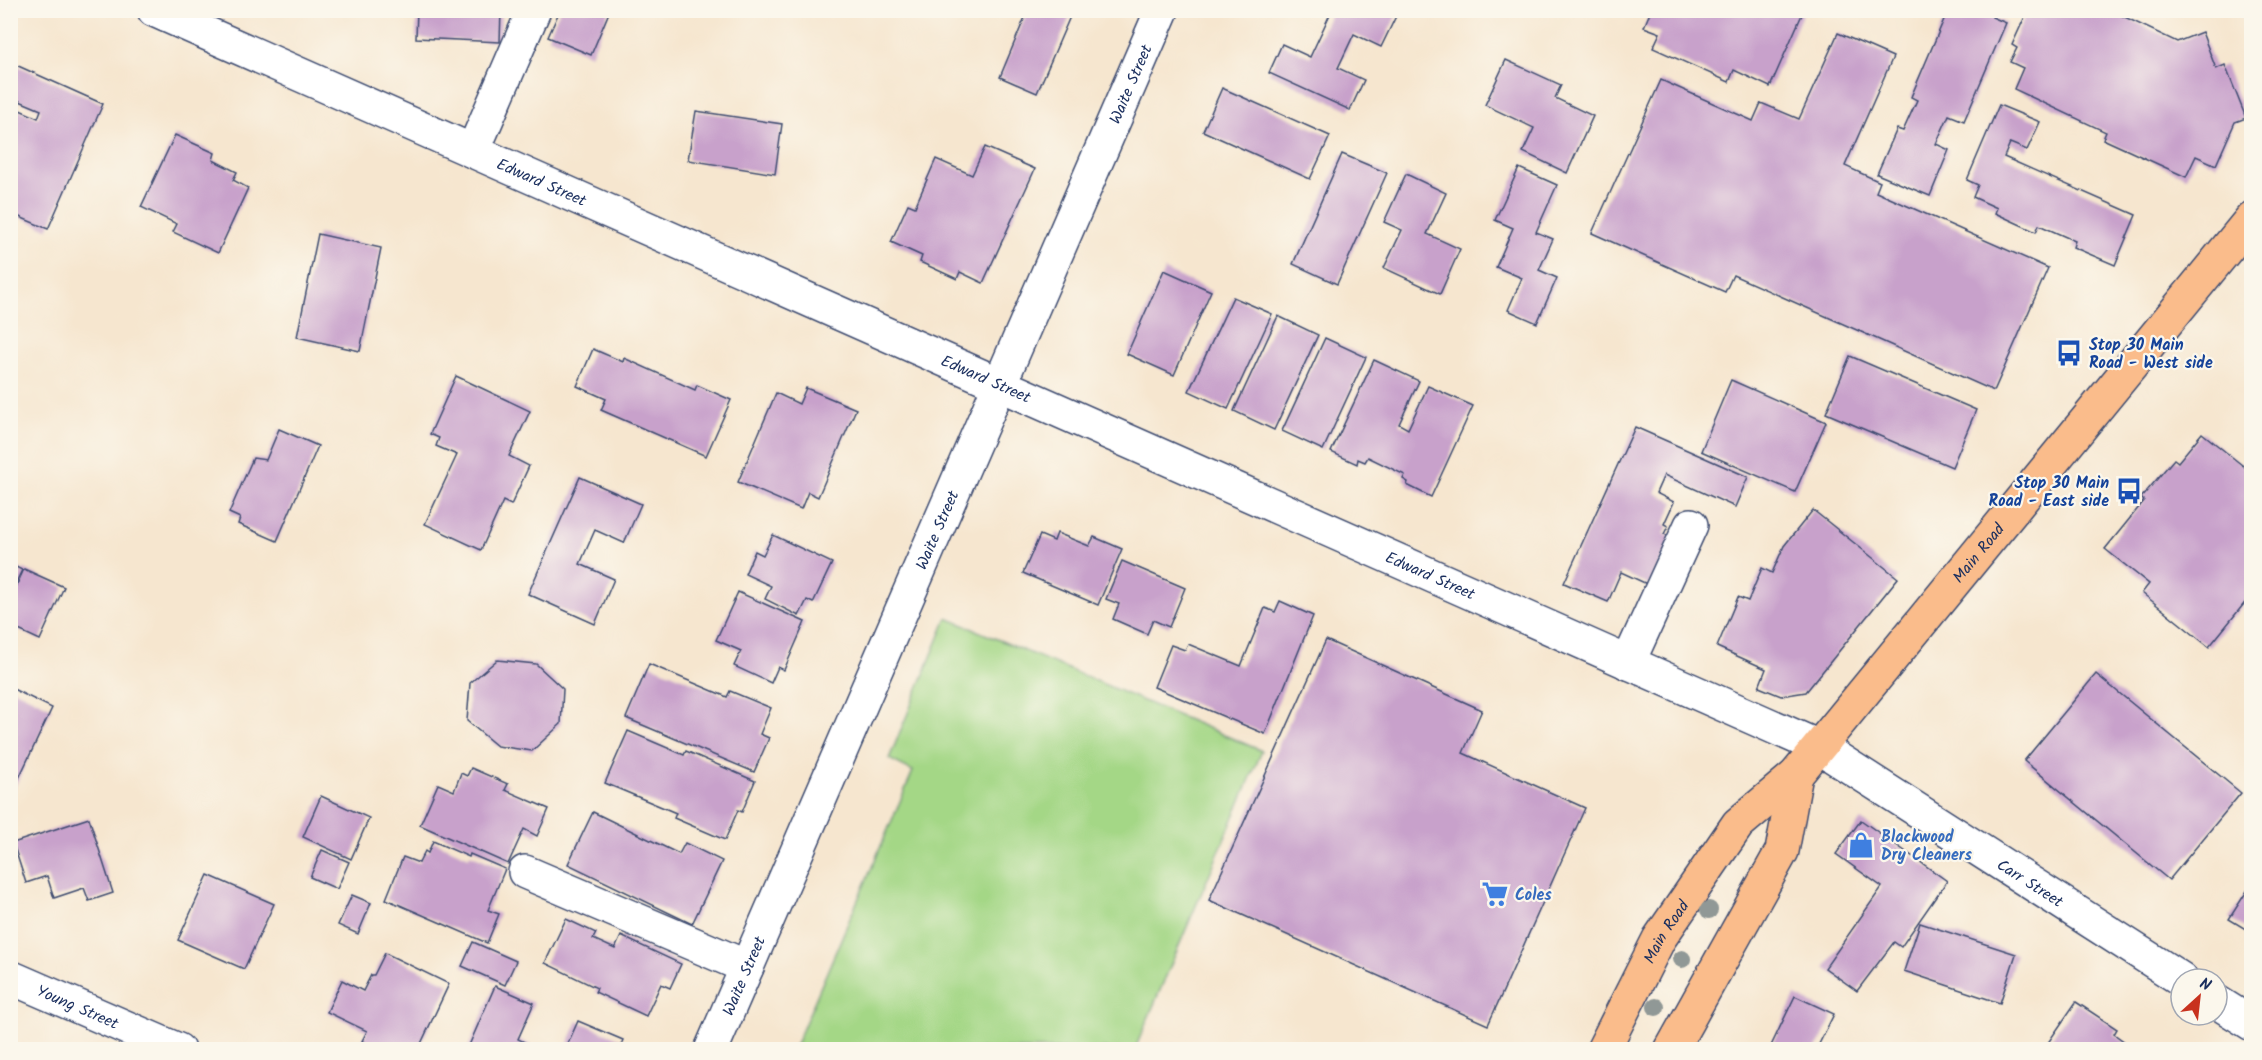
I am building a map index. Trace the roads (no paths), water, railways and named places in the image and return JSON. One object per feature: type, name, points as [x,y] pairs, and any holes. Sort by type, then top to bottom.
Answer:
[{"type":"main road","name":"Main Road","points":[[1603,1050],[1659,939],[1738,824],[1796,776],[2252,218]]},
{"type":"main road","name":"Main Road","points":[[1671,1050],[1782,851],[1796,776]]},
{"type":"street","name":"Edward Street","points":[[154,10],[1820,747]]},
{"type":"street","points":[[472,151],[534,10]]},
{"type":"street","name":"Waite Street","points":[[711,1050],[1162,10]]},
{"type":"street","points":[[1628,663],[1691,525]]},
{"type":"street","name":"Carr Street","points":[[1820,747],[2169,971]]},
{"type":"street","points":[[525,873],[747,967]]},
{"type":"street","name":"Young Street","points":[[10,977],[178,1050]]},
{"type":"street","points":[[2229,1010],[2252,1024]]},
{"type":"place","name":"Stop 30 Main Road - West side","points":[[2069,353]]},
{"type":"place","name":"Stop 30 Main Road - East side","points":[[2129,491]]},
{"type":"place","name":"Blackwood Dry Cleaners","points":[[1861,845]]},
{"type":"place","name":"Coles","points":[[1495,894]]}]
